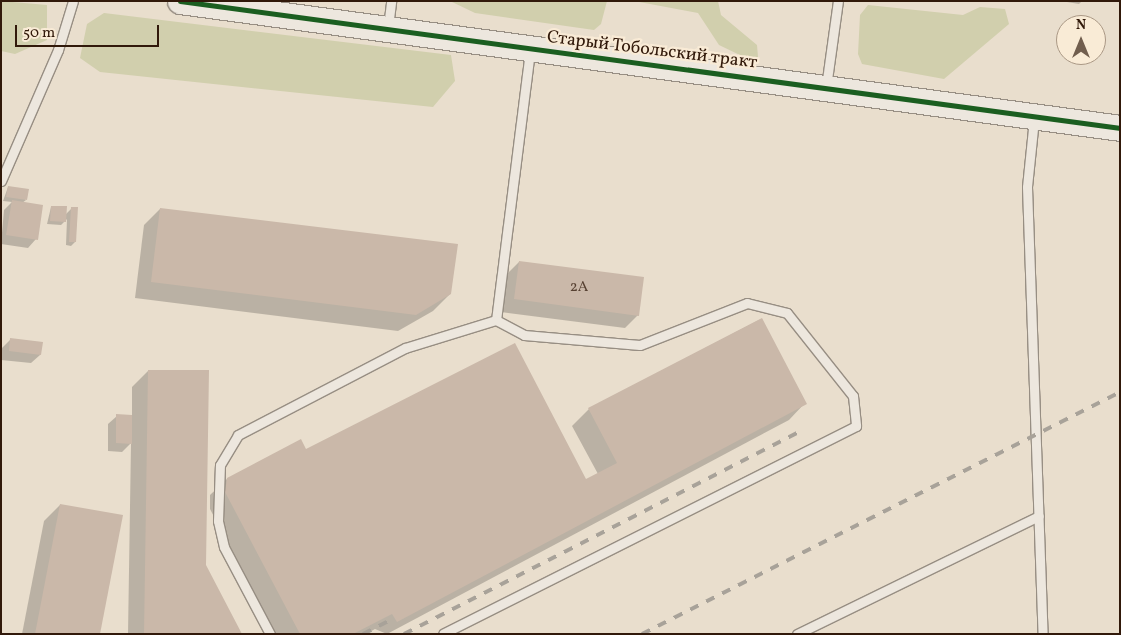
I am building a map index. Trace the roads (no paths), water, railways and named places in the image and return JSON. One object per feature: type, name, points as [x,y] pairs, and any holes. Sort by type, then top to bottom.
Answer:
[{"type":"street","name":"Старый Тобольский тракт","points":[[180,1],[1120,128]]},
{"type":"lane","points":[[1,181],[58,50],[73,1]]},
{"type":"lane","points":[[387,30],[391,1]]},
{"type":"lane","points":[[826,87],[838,1]]},
{"type":"lane","points":[[496,320],[530,48]]},
{"type":"lane","points":[[1034,116],[1027,187],[1043,634]]},
{"type":"lane","points":[[270,634],[224,547],[218,521],[220,465],[238,435],[405,348],[496,320],[524,335],[640,345],[730,307],[747,303],[772,306],[787,313],[853,396],[856,426],[443,634]]},
{"type":"lane","points":[[797,634],[1039,516]]},
{"type":"railway","points":[[642,634],[1120,392]]},
{"type":"railway","points":[[404,634],[798,432]]},
{"type":"railway","points":[[363,634],[392,619]]}]
